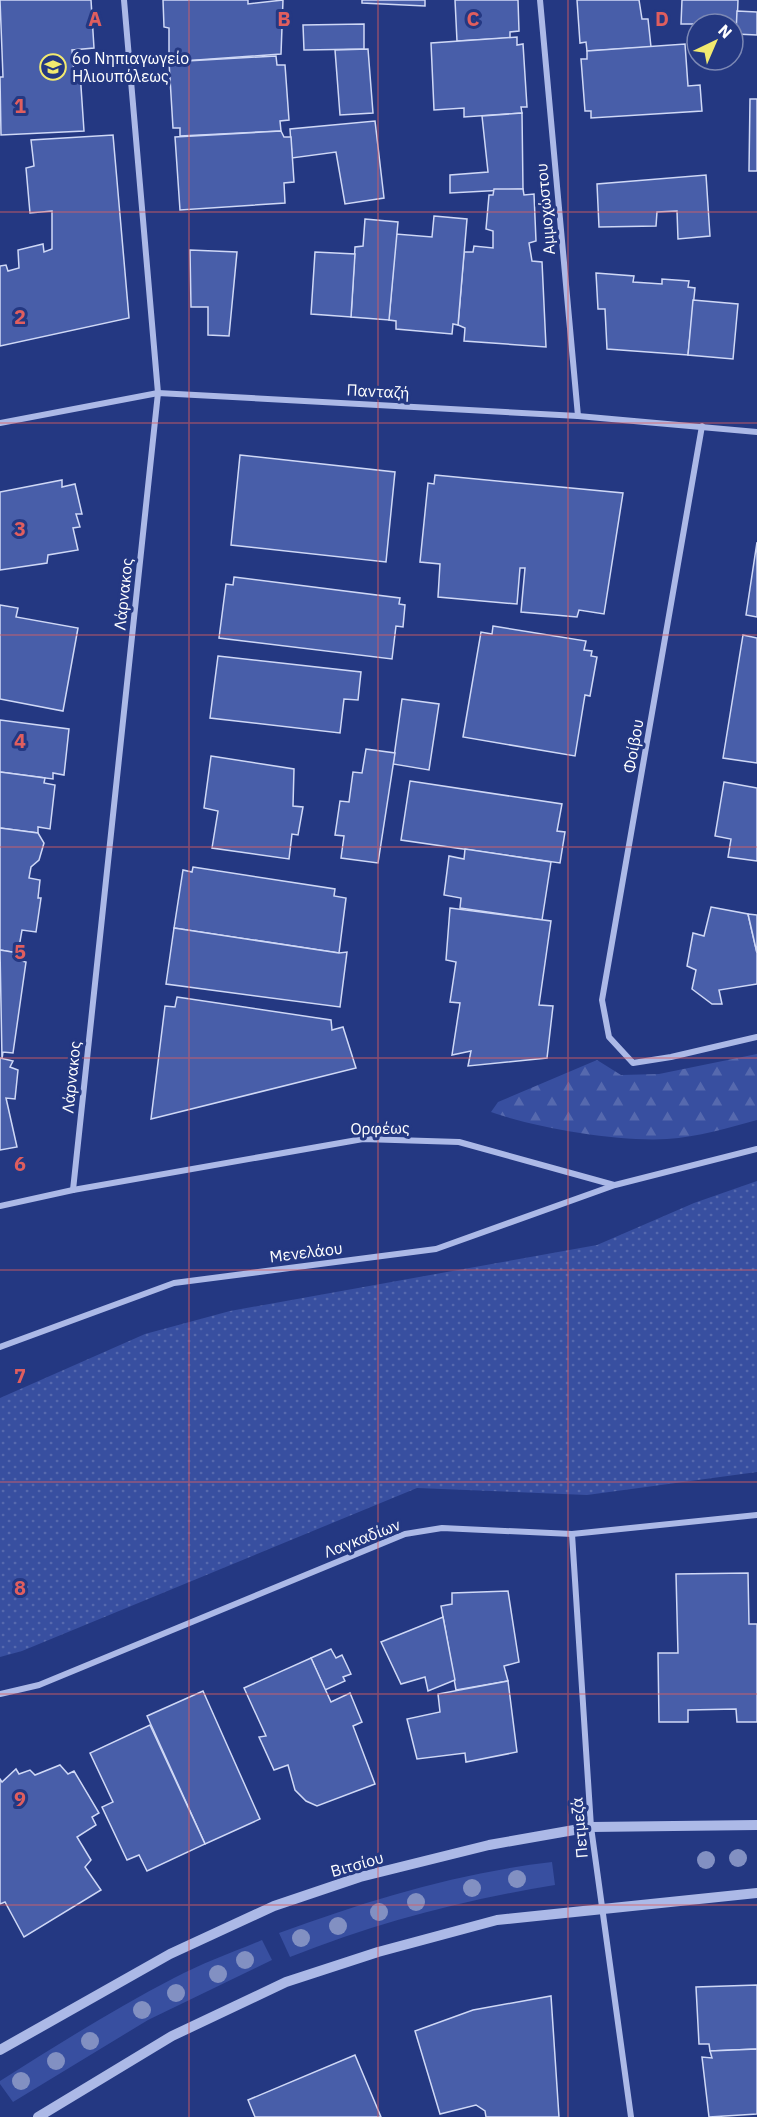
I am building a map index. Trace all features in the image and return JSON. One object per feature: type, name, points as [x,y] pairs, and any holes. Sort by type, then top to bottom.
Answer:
[{"type":"street","name":"Λάρνακος","points":[[73,1190],[158,393],[124,0]]},
{"type":"street","name":"Αμμοχώστου","points":[[540,0],[578,416]]},
{"type":"street","name":"Πανταζή","points":[[0,423],[158,393],[578,416],[757,432]]},
{"type":"street","name":"Φοίβου","points":[[702,426],[602,1000],[609,1037],[633,1063],[671,1057],[757,1037]]},
{"type":"street","name":"Ορφέως","points":[[0,1206],[73,1190],[363,1139],[459,1142],[615,1185],[757,1149]]},
{"type":"street","name":"Μενελάου","points":[[0,1347],[174,1282],[436,1249],[615,1185]]},
{"type":"street","name":"Λαγκαδίων","points":[[0,1694],[39,1685],[405,1534],[442,1528],[572,1534],[757,1515]]},
{"type":"street","name":"Πετμεζά","points":[[572,1534],[591,1827],[630,2117]]},
{"type":"street","name":"Βιτσίου","points":[[0,2050],[170,1954],[274,1906],[360,1876],[489,1845],[591,1827],[757,1825]]},
{"type":"street","points":[[38,2117],[172,2036],[286,1982],[378,1952],[497,1920],[757,1893]]},
{"type":"green space","points":[[757,1054],[757,1120],[724,1129],[679,1138],[626,1138],[578,1133],[491,1112],[498,1102],[597,1060],[621,1075],[659,1074]]},
{"type":"green space","points":[[757,1181],[757,1472],[587,1495],[417,1488],[22,1651],[0,1657],[0,1398],[145,1334],[230,1311],[597,1245],[694,1203]]},
{"type":"green space","points":[[552,1862],[555,1885],[453,1905],[387,1923],[290,1957],[279,1933],[414,1889],[482,1873]]},
{"type":"green space","points":[[262,1940],[272,1960],[148,2020],[13,2102],[0,2084],[0,2081],[43,2054],[152,1990],[195,1967]]},
{"type":"building","name":"6ο Νηπιαγωγείο Ηλιουπόλεως","points":[[0,0],[91,0],[94,48],[72,50],[74,73],[80,72],[84,131],[1,135],[0,77],[3,77]]},
{"type":"building","points":[[163,0],[248,0],[248,4],[283,0],[281,54],[169,62],[169,28],[164,27]]},
{"type":"building","points":[[362,0],[425,0],[425,6],[362,3]]},
{"type":"building","points":[[455,0],[518,0],[519,31],[510,32],[510,38],[457,41]]},
{"type":"building","points":[[577,0],[639,0],[642,19],[648,19],[651,47],[587,51],[586,42],[580,43]]},
{"type":"building","points":[[682,0],[738,0],[738,12],[685,12],[685,24],[681,24]]},
{"type":"building","points":[[737,11],[757,12],[757,35],[745,34],[745,12]]},
{"type":"building","points":[[364,24],[364,49],[304,50],[303,25]]},
{"type":"building","points":[[517,37],[517,45],[523,44],[527,107],[521,107],[522,113],[464,117],[464,108],[434,110],[431,43]]},
{"type":"building","points":[[685,44],[685,72],[687,72],[688,86],[700,85],[702,111],[591,118],[591,111],[585,111],[581,59],[587,59],[587,51]]},
{"type":"building","points":[[368,49],[373,113],[340,115],[335,50]]},
{"type":"building","points":[[276,56],[277,65],[285,65],[289,120],[280,121],[281,131],[180,136],[180,128],[173,128],[169,62]]},
{"type":"building","points":[[750,99],[757,99],[757,171],[749,171]]},
{"type":"building","points":[[522,113],[523,189],[450,193],[450,175],[488,172],[482,116]]},
{"type":"building","points":[[375,121],[384,198],[345,204],[336,152],[292,158],[290,129]]},
{"type":"building","points":[[281,131],[284,137],[291,137],[294,182],[284,183],[285,203],[180,210],[175,137]]},
{"type":"building","points":[[113,135],[129,318],[0,346],[0,266],[6,265],[8,271],[19,268],[18,250],[43,244],[44,252],[52,249],[52,211],[30,213],[26,168],[34,166],[31,140]]},
{"type":"building","points":[[706,175],[710,236],[678,239],[677,211],[657,212],[656,226],[599,227],[597,184]]},
{"type":"building","points":[[494,189],[523,189],[524,195],[534,194],[536,241],[529,243],[532,261],[542,262],[546,347],[464,341],[465,328],[458,325],[464,252],[473,252],[474,246],[493,248],[493,231],[486,229],[489,195],[493,195]]},
{"type":"building","points":[[434,216],[467,219],[458,325],[453,324],[452,334],[396,329],[396,321],[389,320],[396,234],[432,237]]},
{"type":"building","points":[[365,219],[398,222],[389,320],[351,317],[355,247],[363,246]]},
{"type":"building","points":[[190,250],[237,252],[229,336],[208,335],[208,307],[191,307]]},
{"type":"building","points":[[315,252],[355,254],[351,317],[311,314]]},
{"type":"building","points":[[596,273],[634,276],[633,282],[662,284],[662,279],[689,281],[688,287],[695,288],[688,355],[607,349],[605,309],[598,309]]},
{"type":"building","points":[[693,300],[738,304],[733,359],[688,355]]},
{"type":"building","points":[[240,455],[395,472],[386,562],[231,545]]},
{"type":"building","points":[[435,475],[623,493],[604,614],[579,610],[577,617],[521,612],[525,568],[520,568],[517,604],[438,597],[440,564],[420,562],[428,483],[434,484]]},
{"type":"building","points":[[62,480],[62,487],[75,484],[82,514],[76,514],[80,527],[73,528],[78,550],[48,555],[47,563],[0,570],[0,492]]},
{"type":"building","points":[[757,542],[757,617],[746,615]]},
{"type":"building","points":[[234,577],[400,598],[399,604],[405,605],[403,627],[396,626],[392,659],[219,638],[226,584],[233,585]]},
{"type":"building","points":[[0,605],[18,608],[16,617],[78,628],[63,711],[0,699]]},
{"type":"building","points":[[493,626],[586,641],[584,650],[592,651],[591,656],[597,657],[590,696],[585,695],[575,756],[463,737],[481,632],[492,634]]},
{"type":"building","points":[[743,635],[757,638],[757,763],[723,758]]},
{"type":"building","points":[[218,656],[361,672],[358,700],[344,699],[340,733],[210,718]]},
{"type":"building","points":[[402,699],[439,704],[429,770],[393,764]]},
{"type":"building","points":[[0,720],[69,729],[64,775],[53,773],[53,779],[0,772]]},
{"type":"building","points":[[366,749],[395,753],[378,863],[341,858],[344,836],[335,835],[340,801],[349,802],[353,772],[362,773]]},
{"type":"building","points":[[211,756],[294,769],[293,806],[303,807],[298,835],[292,834],[289,859],[212,848],[218,811],[204,808]]},
{"type":"building","points":[[0,772],[45,778],[44,783],[55,785],[50,829],[38,827],[38,833],[0,828]]},
{"type":"building","points":[[410,781],[562,804],[557,831],[565,832],[560,863],[401,840]]},
{"type":"building","points":[[724,782],[757,788],[757,861],[728,857],[731,839],[715,836]]},
{"type":"building","points":[[0,828],[38,833],[44,843],[39,860],[31,867],[29,878],[40,880],[38,898],[41,898],[36,932],[22,930],[18,953],[0,950]]},
{"type":"building","points":[[465,849],[551,862],[542,920],[460,908],[461,898],[444,895],[449,856],[464,859]]},
{"type":"building","points":[[193,867],[335,889],[334,896],[346,898],[339,953],[174,928],[183,870],[192,872]]},
{"type":"building","points":[[711,907],[748,914],[757,953],[757,984],[719,990],[722,1004],[712,1004],[692,989],[696,970],[687,966],[693,933],[704,936]]},
{"type":"building","points":[[450,908],[551,921],[539,1005],[553,1006],[547,1058],[468,1066],[471,1051],[452,1055],[460,1003],[450,1002],[456,962],[446,960]]},
{"type":"building","points":[[748,914],[757,915],[757,953]]},
{"type":"building","points":[[174,928],[339,953],[347,952],[340,1007],[166,984]]},
{"type":"building","points":[[0,950],[18,953],[17,960],[26,962],[13,1053],[3,1052],[2,1059]]},
{"type":"building","points":[[177,997],[331,1020],[332,1030],[343,1027],[356,1068],[151,1119],[165,1006],[175,1007]]},
{"type":"building","points":[[0,1058],[13,1061],[10,1067],[18,1070],[15,1099],[6,1098],[17,1147],[0,1150]]},
{"type":"building","points":[[748,1573],[749,1624],[757,1624],[757,1722],[737,1722],[736,1709],[688,1710],[688,1722],[659,1722],[658,1653],[678,1653],[676,1574]]},
{"type":"building","points":[[508,1591],[519,1662],[504,1666],[508,1681],[456,1690],[441,1606],[452,1604],[452,1593]]},
{"type":"building","points":[[443,1617],[455,1680],[428,1691],[425,1677],[401,1684],[381,1642]]},
{"type":"building","points":[[331,1649],[336,1658],[342,1655],[351,1674],[343,1677],[345,1681],[325,1690],[311,1658]]},
{"type":"building","points":[[311,1658],[331,1702],[350,1693],[362,1722],[353,1726],[375,1784],[317,1806],[306,1801],[295,1790],[288,1765],[274,1770],[259,1737],[266,1736],[244,1688]]},
{"type":"building","points":[[508,1681],[517,1752],[466,1762],[465,1753],[417,1759],[407,1719],[440,1712],[438,1694]]},
{"type":"building","points":[[203,1691],[260,1819],[205,1844],[147,1716]]},
{"type":"building","points":[[150,1725],[205,1844],[147,1871],[139,1855],[127,1860],[102,1807],[113,1802],[90,1753]]},
{"type":"building","points":[[60,1765],[68,1774],[74,1771],[99,1813],[92,1817],[96,1825],[77,1837],[91,1860],[85,1867],[101,1890],[24,1937],[5,1902],[0,1904],[0,1779],[2,1782],[16,1769],[19,1774],[30,1770],[35,1775]]},
{"type":"building","points":[[757,1985],[757,2049],[710,2051],[709,2044],[699,2044],[696,1987]]},
{"type":"building","points":[[551,1996],[559,2117],[486,2117],[485,2111],[476,2105],[440,2114],[415,2031],[473,2010]]},
{"type":"building","points":[[757,2049],[757,2114],[709,2117],[702,2057],[712,2058],[710,2051]]},
{"type":"building","points":[[355,2055],[381,2117],[255,2117],[248,2100]]},
{"type":"place","name":"6ο Νηπιαγωγείο Ηλιουπόλεως","points":[[53,67]]}]
